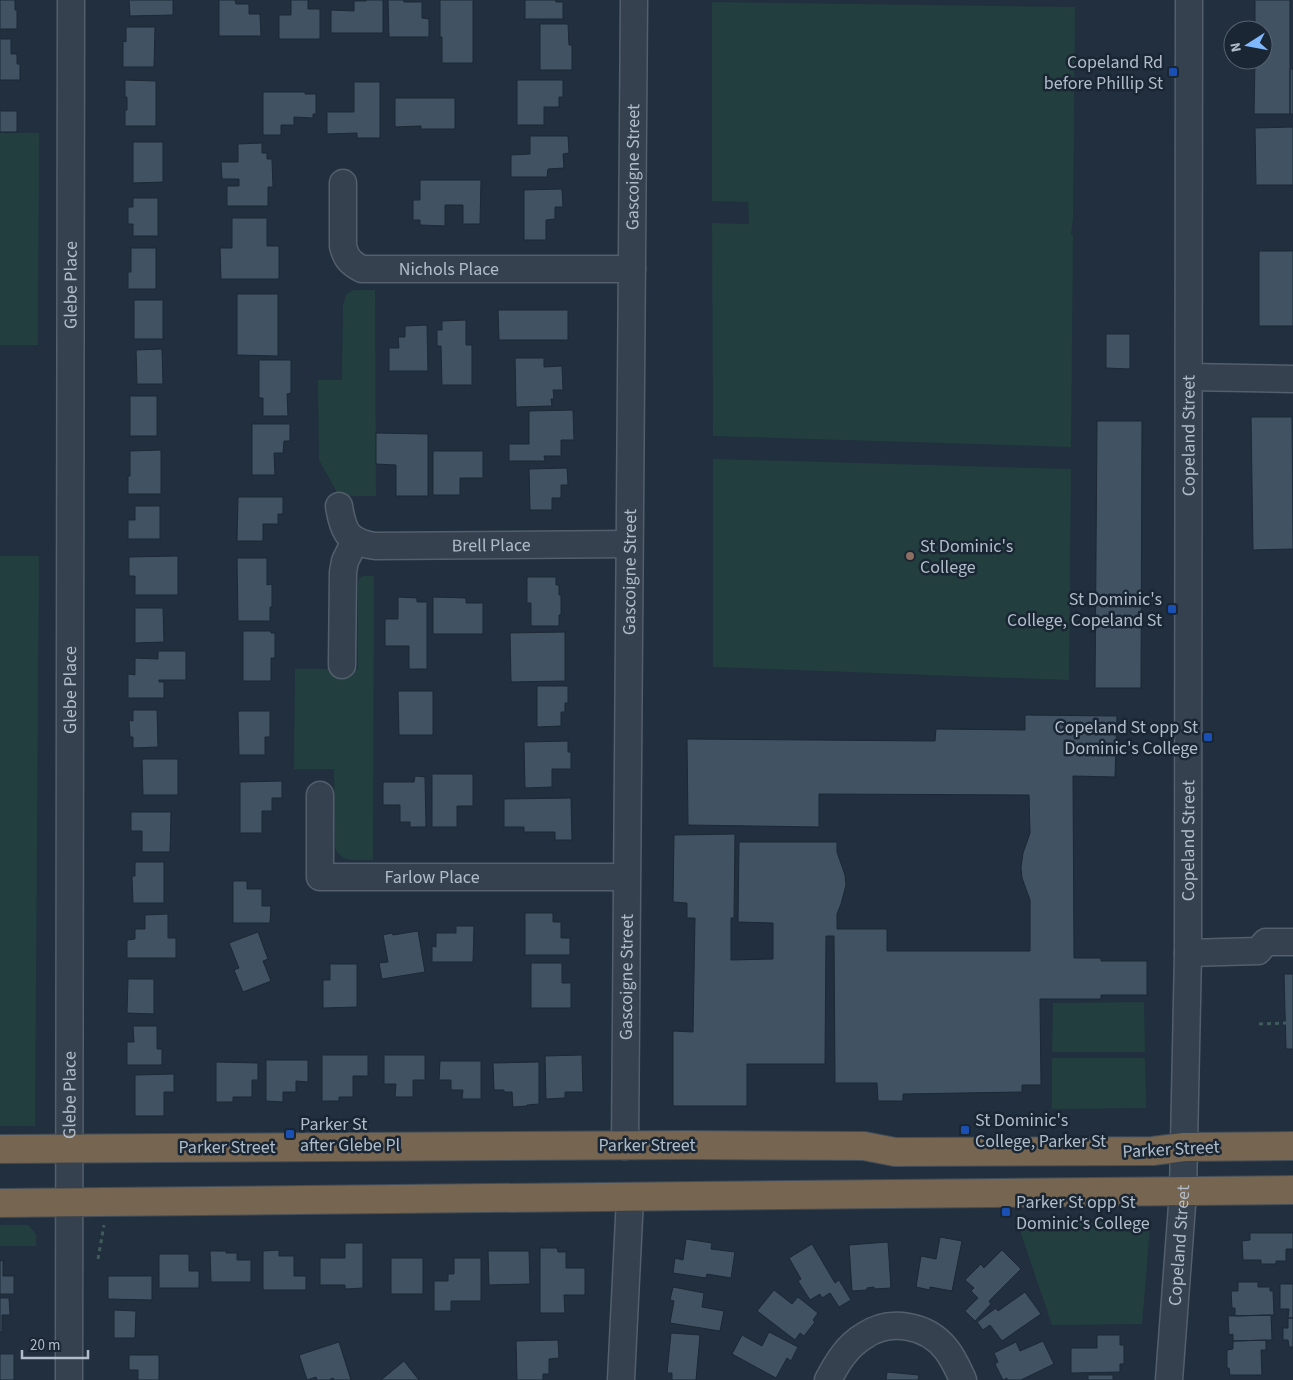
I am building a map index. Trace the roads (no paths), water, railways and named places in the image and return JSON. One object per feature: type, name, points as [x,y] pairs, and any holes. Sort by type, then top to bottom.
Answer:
[{"type":"highway","name":"Parker Street","points":[[0,1149],[864,1146],[895,1152],[1153,1152],[1184,1147],[1293,1146]]},
{"type":"highway","points":[[0,1203],[1293,1190]]},
{"type":"street","name":"Glebe Place","points":[[69,1380],[71,0]]},
{"type":"street","name":"Gascoigne Street","points":[[625,1146],[634,0]]},
{"type":"street","name":"Copeland Street","points":[[1169,1380],[1183,1192],[1188,953],[1189,0]]},
{"type":"street","name":"Nichols Place","points":[[343,182],[344,246],[346,256],[352,264],[362,269],[632,269]]},
{"type":"street","points":[[1188,377],[1293,378]]},
{"type":"street","points":[[339,506],[342,523],[355,541],[345,561],[343,572],[342,665]]},
{"type":"street","name":"Brell Place","points":[[355,541],[375,546],[629,544]]},
{"type":"street","name":"Farlow Place","points":[[320,794],[320,877],[626,877]]},
{"type":"street","points":[[1188,953],[1258,951],[1266,942],[1293,942]]},
{"type":"street","points":[[621,1380],[630,1198]]},
{"type":"street","points":[[828,1380],[844,1353],[863,1336],[885,1327],[899,1326],[923,1331],[938,1341],[952,1357],[962,1380]]},
{"type":"place","name":"Copeland Rd before Phillip St","points":[[1173,72]]},
{"type":"place","name":"St Dominic's College","points":[[910,556]]},
{"type":"place","name":"St Dominic's College, Copeland St","points":[[1172,609]]},
{"type":"place","name":"Copeland St opp St Dominic's College","points":[[1208,737]]},
{"type":"place","name":"St Dominic's College, Parker St","points":[[965,1130]]},
{"type":"place","name":"Parker St after Glebe Pl","points":[[290,1134]]},
{"type":"place","name":"Parker St opp St Dominic's College","points":[[1006,1212]]}]
